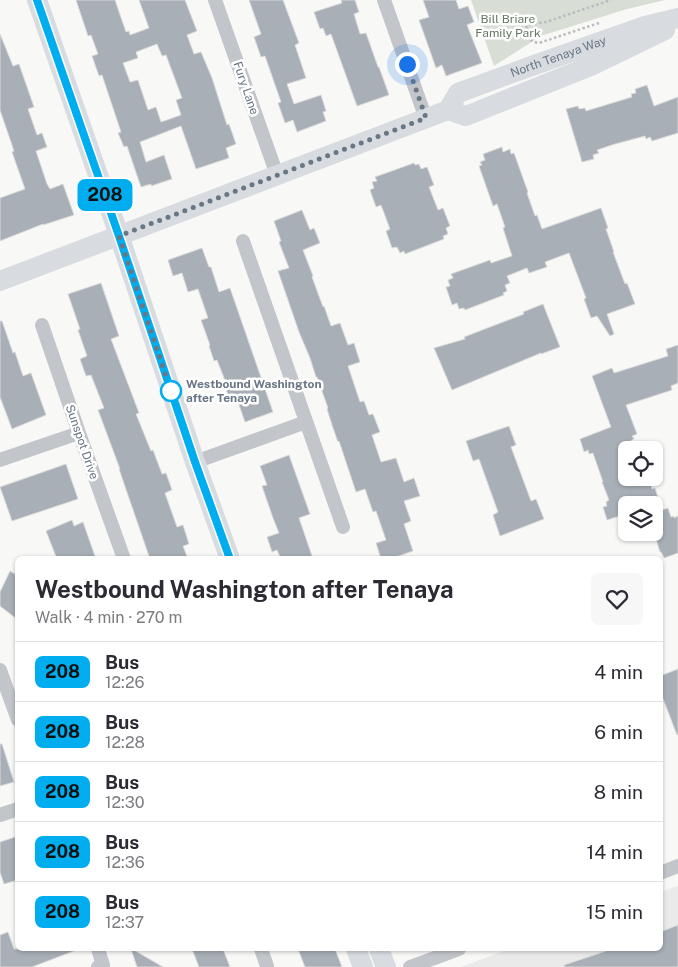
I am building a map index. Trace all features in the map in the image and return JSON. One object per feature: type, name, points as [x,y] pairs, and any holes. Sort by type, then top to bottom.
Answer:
[{"type":"main road","points":[[37,0],[229,556]]},
{"type":"main road","name":"North Tenaya Way","points":[[0,281],[426,118],[457,113],[536,89],[593,66],[647,33],[678,18]]},
{"type":"main road","name":"North Tenaya Way","points":[[457,113],[497,92],[517,84],[523,79],[526,68],[617,36],[647,33],[678,23]]},
{"type":"main road","points":[[536,89],[534,83],[541,75],[591,55],[617,36]]},
{"type":"main road","points":[[357,951],[363,967]]},
{"type":"main road","points":[[380,951],[386,967]]},
{"type":"street","name":"Fury Lane","points":[[215,0],[277,175]]},
{"type":"street","points":[[384,0],[426,118]]},
{"type":"street","points":[[243,240],[343,527]]},
{"type":"street","name":"Sunspot Drive","points":[[42,324],[123,556]]},
{"type":"street","points":[[195,462],[306,422]]},
{"type":"street","points":[[0,460],[79,433]]},
{"type":"street","points":[[0,670],[15,712]]},
{"type":"street","points":[[0,815],[15,810]]},
{"type":"street","points":[[663,872],[678,866]]},
{"type":"street","points":[[98,951],[101,966]]},
{"type":"street","points":[[263,951],[268,966]]},
{"type":"street","points":[[410,967],[454,951]]},
{"type":"path","points":[[545,42],[536,43],[530,40],[526,32],[527,26],[546,22],[611,0]]},
{"type":"shaded area","points":[[678,886],[678,967],[461,967],[504,951],[663,951],[663,891]]},
{"type":"green space","name":"Bill Briare Family Park","points":[[471,0],[665,0],[627,9],[541,36],[494,66]]},
{"type":"building","points":[[76,0],[115,0],[126,32],[129,31],[130,35],[149,28],[139,0],[185,0],[197,31],[187,35],[194,54],[201,52],[212,78],[227,125],[229,124],[236,144],[226,148],[229,158],[196,169],[181,126],[140,142],[146,162],[164,155],[172,179],[151,186],[151,184],[141,187],[127,146],[124,147],[118,133],[121,132],[102,75],[99,76],[92,56],[98,54],[91,35],[88,36]],"holes":[[[157,44],[162,56],[166,55],[182,98],[176,100],[181,115],[161,122],[156,107],[148,110],[138,80],[130,82],[123,63],[138,58],[136,52]]]},
{"type":"building","points":[[249,0],[283,0],[299,43],[295,45],[306,78],[287,84],[294,104],[321,95],[326,111],[323,112],[326,121],[297,132],[293,120],[285,123],[278,103],[281,102],[265,56],[261,57],[254,37],[261,34]]},
{"type":"building","points":[[341,0],[355,0],[359,12],[354,14],[360,34],[366,33],[389,95],[357,106],[331,34],[326,36],[323,28],[320,29],[314,12],[342,3]]},
{"type":"building","points":[[423,0],[456,0],[459,9],[468,6],[474,22],[467,25],[482,63],[446,76],[442,65],[436,68],[419,20],[429,17]]},
{"type":"building","points":[[0,34],[13,66],[19,64],[34,107],[28,109],[37,135],[42,133],[47,147],[36,151],[47,184],[50,189],[63,184],[74,215],[43,224],[0,241],[0,198],[25,189],[0,110]]},
{"type":"building","points":[[647,85],[654,106],[678,97],[678,133],[652,141],[650,137],[646,139],[645,136],[615,144],[597,150],[599,153],[593,155],[594,159],[582,162],[566,109],[578,106],[579,109],[585,108],[586,111],[632,97],[631,94],[636,93],[635,89]]},
{"type":"building","points":[[502,147],[503,152],[510,149],[511,154],[514,153],[535,216],[537,215],[542,229],[601,208],[613,252],[635,304],[607,314],[614,334],[610,336],[597,316],[591,318],[584,299],[586,298],[569,253],[545,262],[547,267],[529,273],[527,268],[507,276],[510,283],[505,285],[507,291],[503,293],[504,295],[465,310],[464,308],[459,309],[457,303],[452,305],[446,287],[450,286],[448,280],[453,278],[451,274],[490,260],[491,263],[512,256],[497,204],[493,206],[479,166],[482,165],[480,162],[485,160],[483,154]]},
{"type":"building","points":[[414,163],[415,165],[419,164],[421,169],[427,167],[434,185],[429,187],[438,210],[443,208],[450,226],[446,228],[448,234],[443,236],[444,239],[405,254],[404,251],[400,253],[397,247],[392,248],[386,231],[390,229],[381,205],[376,207],[370,190],[374,188],[372,182],[377,181],[375,177]]},
{"type":"building","points":[[302,210],[310,230],[314,228],[320,243],[303,250],[331,326],[340,323],[348,345],[354,343],[360,362],[348,366],[360,402],[364,401],[369,415],[373,414],[380,432],[372,435],[381,462],[396,458],[404,482],[414,478],[420,496],[404,501],[411,521],[404,524],[413,551],[399,556],[380,556],[376,543],[386,540],[376,511],[373,512],[365,489],[356,492],[333,428],[328,408],[278,271],[289,268],[279,242],[281,241],[274,221]]},
{"type":"building","points":[[202,248],[209,267],[211,267],[219,292],[230,288],[273,412],[245,422],[238,402],[231,404],[226,389],[228,388],[217,360],[214,361],[201,320],[208,318],[198,289],[188,292],[182,273],[173,276],[168,260]]},
{"type":"building","points":[[101,283],[119,336],[111,339],[139,413],[136,414],[151,451],[153,450],[162,474],[166,473],[172,490],[165,493],[177,527],[183,525],[189,544],[183,546],[187,556],[149,556],[98,410],[104,408],[91,375],[86,376],[80,359],[87,356],[68,294]]},
{"type":"building","points":[[543,304],[560,347],[452,390],[434,348],[465,339],[464,337],[524,314],[523,312]]},
{"type":"building","points":[[0,321],[2,321],[13,353],[15,352],[23,376],[31,373],[46,415],[12,429],[0,397]]},
{"type":"building","points":[[678,345],[678,383],[671,386],[672,390],[626,405],[637,434],[632,436],[634,439],[630,441],[618,441],[618,486],[651,486],[652,489],[655,488],[658,496],[618,496],[618,517],[607,520],[603,507],[607,506],[606,502],[609,500],[603,482],[593,453],[589,454],[588,450],[584,452],[580,439],[611,427],[592,376],[612,368],[614,373],[668,356],[666,349]]},
{"type":"building","points":[[509,426],[516,445],[511,447],[531,501],[536,499],[544,519],[500,536],[493,515],[498,512],[479,459],[473,461],[466,441]]},
{"type":"building","points":[[289,455],[310,514],[299,518],[312,556],[280,556],[277,550],[272,552],[267,537],[279,533],[262,486],[267,485],[260,466]]},
{"type":"building","points":[[66,464],[78,499],[12,521],[0,487]]},
{"type":"building","points":[[668,508],[671,517],[678,516],[678,553],[664,558],[657,541],[663,541],[663,510]]},
{"type":"building","points":[[72,520],[74,526],[83,522],[95,556],[56,556],[46,531]]},
{"type":"building","points":[[10,571],[15,574],[15,618],[0,606],[0,592]]},
{"type":"building","points":[[678,669],[677,735],[663,699],[663,675]]},
{"type":"building","points":[[0,744],[2,744],[14,782],[0,786]]},
{"type":"building","points":[[15,837],[15,881],[4,884],[0,872],[0,842]]},
{"type":"building","points":[[678,925],[678,967],[564,967],[564,965],[606,951],[663,951],[663,931]]},
{"type":"building","points":[[8,932],[15,951],[74,951],[32,967],[0,967],[0,935]]},
{"type":"building","points":[[132,951],[135,951],[163,967],[137,967]]},
{"type":"building","points":[[193,951],[224,951],[230,967],[199,967]]},
{"type":"building","points":[[299,951],[336,951],[342,967],[305,967]]},
{"type":"bus line","name":"208","points":[[37,0],[229,556]]},
{"type":"place","name":"Westbound Washington after Tenaya","points":[[171,391]]},
{"type":"route","points":[[171,391],[119,236],[426,118],[407,64]]}]
